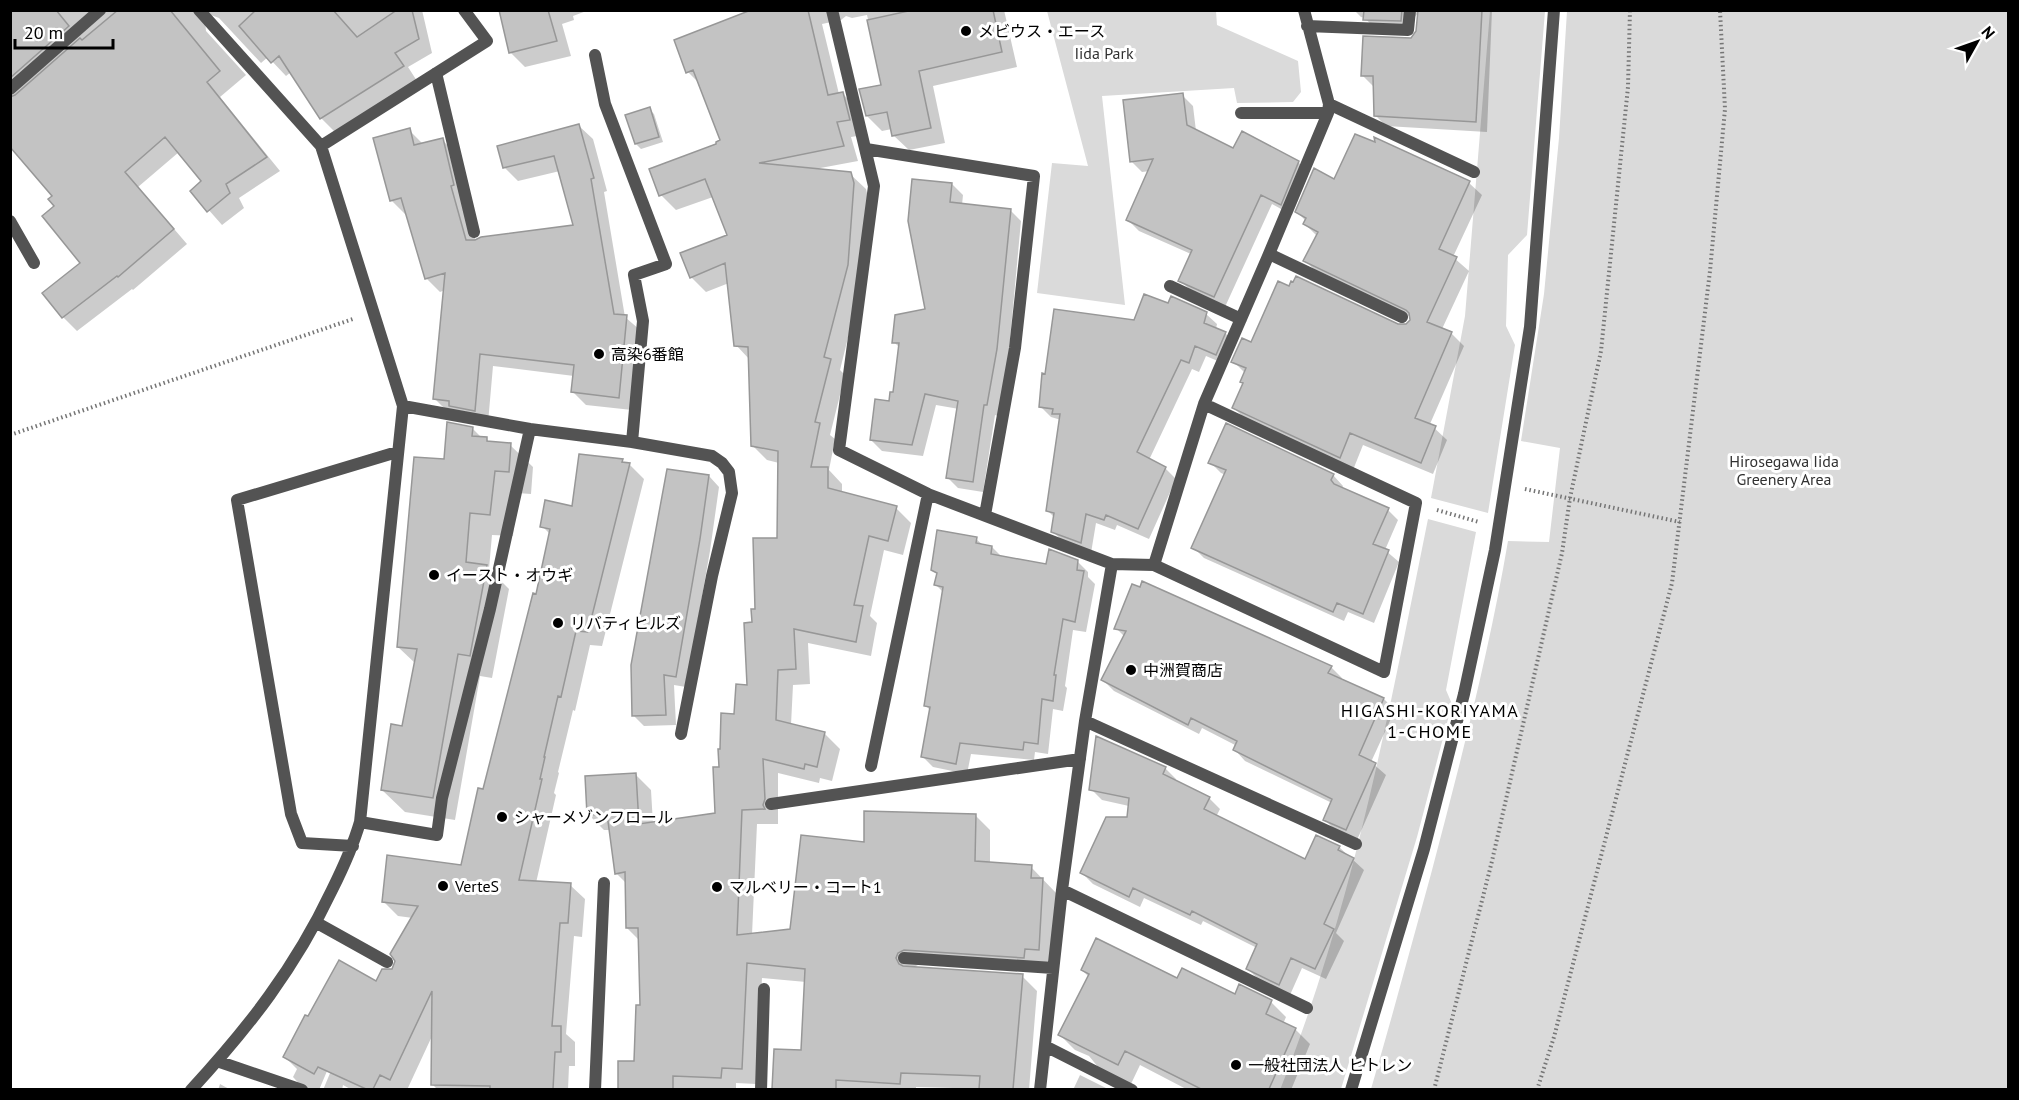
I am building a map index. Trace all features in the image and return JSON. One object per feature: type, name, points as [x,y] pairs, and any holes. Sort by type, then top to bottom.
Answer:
[{"type":"street","points":[[10,89],[100,10]]},
{"type":"street","points":[[191,1089],[255,1017],[280,982],[316,923],[353,846],[360,822],[403,406],[321,146],[198,10]]},
{"type":"street","points":[[321,146],[487,41],[464,10]]},
{"type":"street","points":[[832,10],[874,186],[839,450],[928,494],[1112,564],[1154,566],[1384,672],[1416,503],[1204,404]]},
{"type":"street","points":[[1154,566],[1204,404],[1269,254],[1328,108],[1304,10]]},
{"type":"street","points":[[1307,26],[1408,30],[1410,10]]},
{"type":"street","points":[[1351,1089],[1424,849],[1464,694],[1495,550],[1530,327],[1554,10]]},
{"type":"street","points":[[595,55],[605,104],[666,264],[634,275],[643,321],[632,442]]},
{"type":"street","points":[[435,74],[474,232]]},
{"type":"street","points":[[1241,113],[1328,108],[1474,172]]},
{"type":"street","points":[[866,149],[1034,176],[1015,348],[985,515]]},
{"type":"street","points":[[10,221],[34,263]]},
{"type":"street","points":[[1269,254],[1402,317]]},
{"type":"street","points":[[1170,286],[1241,319]]},
{"type":"street","points":[[403,406],[530,429],[632,442],[712,456],[722,463],[729,472],[732,493],[712,576],[681,734]]},
{"type":"street","points":[[360,822],[437,835],[442,798],[490,609],[530,429]]},
{"type":"street","points":[[353,846],[302,843],[291,814],[237,500],[397,452]]},
{"type":"street","points":[[872,766],[928,494]]},
{"type":"street","points":[[1040,1089],[1062,890],[1085,721],[1112,564]]},
{"type":"street","points":[[1085,721],[1356,844]]},
{"type":"street","points":[[771,804],[1080,759]]},
{"type":"street","points":[[595,1089],[604,883]]},
{"type":"street","points":[[1062,890],[1307,1008]]},
{"type":"street","points":[[316,923],[387,962]]},
{"type":"street","points":[[904,958],[1053,968]]},
{"type":"street","points":[[761,1089],[764,989]]},
{"type":"street","points":[[1045,1046],[1132,1089]]},
{"type":"street","points":[[218,1061],[302,1089]]},
{"type":"path","points":[[1434,1089],[1492,861],[1562,554],[1570,498],[1602,351],[1628,87],[1630,10]]},
{"type":"path","points":[[1537,1089],[1554,1037],[1672,583],[1710,271],[1725,109],[1720,10]]},
{"type":"path","points":[[10,435],[353,319],[351,309]]},
{"type":"path","points":[[1515,487],[1680,522]]},
{"type":"path","points":[[1428,507],[1464,517]]},
{"type":"green space","name":"Iida Park","points":[[1047,11],[1216,11],[1217,25],[1298,61],[1301,92],[1293,102],[1237,103],[1234,88],[1102,96],[1125,305],[1037,293],[1052,163],[1088,166]]},
{"type":"green space","points":[[1490,11],[1545,11],[1527,235],[1508,255],[1506,326],[1515,345],[1488,513],[1431,498],[1465,316]]},
{"type":"green space","name":"Hirosegawa Iida Greenery Area","points":[[1567,11],[2008,11],[2008,1089],[1371,1089],[1463,750],[1483,667],[1508,541],[1549,542],[1560,448],[1521,441],[1544,294],[1559,138]]},
{"type":"green space","points":[[1428,519],[1476,532],[1446,690],[1452,704],[1417,837],[1341,1089],[1280,1090],[1306,1021],[1349,880],[1399,664]]},
{"type":"building","points":[[10,10],[56,10],[69,26],[10,78]]},
{"type":"building","points":[[118,10],[170,10],[220,71],[207,82],[267,157],[226,184],[230,193],[207,212],[190,191],[201,181],[165,137],[125,172],[174,229],[118,277],[62,318],[42,293],[80,263],[42,216],[54,206],[48,199],[52,196],[10,147],[10,97],[80,38],[82,40]]},
{"type":"building","points":[[256,10],[333,10],[357,37],[397,10],[412,10],[419,39],[395,53],[404,66],[320,119],[279,56],[271,63],[239,26]]},
{"type":"building","points":[[499,10],[548,10],[557,41],[509,53]]},
{"type":"building","points":[[751,10],[808,10],[828,95],[843,92],[850,120],[837,122],[844,146],[759,163],[851,172],[854,183],[848,265],[824,357],[831,359],[815,422],[820,423],[811,467],[828,467],[828,488],[897,506],[888,541],[869,536],[854,605],[863,606],[856,642],[794,629],[796,669],[778,670],[776,720],[825,732],[817,767],[805,764],[804,769],[763,759],[765,799],[763,805],[765,809],[742,810],[737,935],[790,929],[801,835],[864,842],[864,811],[976,814],[975,861],[1032,865],[1031,878],[1043,878],[1039,950],[1025,949],[1024,958],[904,950],[898,953],[896,958],[903,966],[1023,974],[1013,1089],[979,1089],[980,1076],[901,1073],[900,1084],[836,1080],[836,1089],[772,1089],[774,1049],[801,1050],[805,969],[747,963],[742,1069],[722,1068],[721,1078],[673,1076],[673,1089],[618,1089],[618,1061],[634,1061],[636,1005],[640,1005],[638,928],[626,928],[625,872],[615,874],[607,814],[587,815],[585,776],[636,773],[639,824],[715,813],[713,767],[719,767],[721,713],[734,714],[736,684],[747,685],[744,623],[752,622],[751,609],[755,609],[753,538],[777,538],[778,451],[751,446],[748,347],[734,346],[725,263],[690,278],[680,253],[727,235],[705,179],[659,196],[649,169],[716,144],[720,140],[693,70],[686,73],[674,40]]},
{"type":"building","points":[[913,10],[993,10],[1002,52],[919,71],[931,128],[892,136],[887,112],[866,116],[859,89],[881,85],[867,20]]},
{"type":"building","points":[[1364,10],[1402,10],[1401,21],[1363,20]]},
{"type":"building","points":[[1418,10],[1482,10],[1476,122],[1374,116],[1373,76],[1361,76],[1363,36],[1411,38],[1416,31]]},
{"type":"building","points":[[1183,93],[1187,125],[1233,148],[1242,131],[1299,161],[1281,205],[1261,195],[1214,297],[1178,281],[1192,250],[1126,220],[1153,159],[1130,162],[1123,100]]},
{"type":"building","points":[[650,107],[659,137],[635,144],[625,115]]},
{"type":"building","points":[[579,124],[594,178],[591,179],[614,314],[627,315],[619,398],[571,392],[574,365],[480,354],[475,411],[449,406],[449,401],[433,399],[445,273],[425,279],[401,198],[390,201],[373,138],[410,128],[414,145],[443,138],[454,185],[451,186],[466,240],[475,240],[481,237],[573,225],[554,156],[503,168],[497,146]]},
{"type":"building","points":[[1355,134],[1375,142],[1374,137],[1470,181],[1439,249],[1457,257],[1427,322],[1452,332],[1415,418],[1436,426],[1421,463],[1350,433],[1340,458],[1232,408],[1243,383],[1240,382],[1246,368],[1231,362],[1242,338],[1251,342],[1278,281],[1289,286],[1296,276],[1398,324],[1406,324],[1410,320],[1406,310],[1303,261],[1318,232],[1303,224],[1306,218],[1295,212],[1314,168],[1334,179]]},
{"type":"building","points":[[912,179],[952,183],[950,202],[1011,209],[997,349],[987,405],[984,405],[973,482],[946,478],[958,401],[925,394],[912,445],[870,440],[875,399],[889,401],[890,392],[893,392],[899,343],[892,343],[895,315],[925,309],[908,221]]},
{"type":"building","points":[[1144,294],[1168,303],[1171,296],[1207,312],[1204,323],[1226,332],[1216,355],[1195,346],[1189,363],[1181,360],[1137,452],[1166,467],[1138,529],[1106,515],[1104,520],[1086,514],[1081,543],[1051,532],[1054,513],[1046,511],[1060,414],[1052,414],[1053,409],[1039,407],[1042,373],[1045,374],[1054,309],[1134,320]]},
{"type":"building","points":[[447,422],[473,427],[472,436],[487,437],[487,441],[511,443],[509,472],[495,471],[490,515],[470,513],[466,562],[487,565],[470,656],[458,654],[433,798],[381,790],[391,724],[402,726],[417,649],[397,647],[414,457],[444,459]]},
{"type":"building","points":[[1226,423],[1334,474],[1331,480],[1334,484],[1389,508],[1373,544],[1389,550],[1363,614],[1337,603],[1333,612],[1191,548],[1226,470],[1208,463]]},
{"type":"building","points":[[579,454],[623,459],[622,462],[630,463],[588,632],[576,631],[561,697],[558,696],[519,880],[571,883],[568,923],[560,923],[552,1026],[561,1026],[561,1052],[555,1052],[553,1089],[490,1089],[490,1086],[431,1085],[432,991],[390,1080],[380,1075],[373,1089],[366,1089],[318,1067],[314,1074],[283,1057],[305,1015],[308,1016],[339,960],[376,981],[382,969],[392,969],[395,961],[390,954],[418,906],[382,902],[387,855],[461,865],[478,788],[483,789],[533,593],[536,594],[550,529],[540,527],[545,500],[572,506]]},
{"type":"building","points":[[667,469],[709,475],[700,539],[676,677],[664,675],[666,715],[632,716],[631,665]]},
{"type":"building","points":[[937,530],[977,537],[976,543],[992,546],[991,554],[1046,564],[1049,549],[1078,560],[1077,570],[1084,571],[1075,622],[1063,619],[1054,675],[1056,675],[1053,701],[1042,699],[1038,744],[1024,742],[1023,750],[960,743],[956,764],[921,757],[930,707],[924,706],[943,587],[934,585],[937,573],[931,570]]},
{"type":"building","points":[[1142,581],[1332,666],[1328,673],[1384,698],[1359,755],[1376,763],[1346,830],[1323,820],[1332,799],[1233,750],[1237,741],[1191,718],[1188,725],[1101,680],[1126,631],[1114,629],[1132,584],[1140,587]]},
{"type":"building","points":[[1096,736],[1166,767],[1163,774],[1210,797],[1204,809],[1305,859],[1316,835],[1340,846],[1338,850],[1354,858],[1324,924],[1334,929],[1315,969],[1291,958],[1279,985],[1246,969],[1257,944],[1192,911],[1190,915],[1133,888],[1129,897],[1080,873],[1106,817],[1127,817],[1129,798],[1089,790]]},
{"type":"building","points":[[1096,938],[1177,978],[1182,968],[1235,994],[1239,984],[1272,1000],[1266,1014],[1296,1028],[1269,1089],[1201,1089],[1125,1051],[1118,1065],[1058,1035],[1089,974],[1081,970]]},
{"type":"place","name":"メビウス・エース","points":[[966,31]]},
{"type":"place","name":"高染6番館","points":[[599,354]]},
{"type":"place","name":"イースト・オウギ","points":[[434,575]]},
{"type":"place","name":"リバティヒルズ","points":[[558,623]]},
{"type":"place","name":"中洲賀商店","points":[[1131,670]]},
{"type":"place","name":"シャーメゾンフロール","points":[[502,817]]},
{"type":"place","name":"VerteS","points":[[443,886]]},
{"type":"place","name":"マルベリー・コート1","points":[[717,887]]},
{"type":"place","name":"一般社団法人 ヒトレン","points":[[1236,1065]]},
{"type":"district","name":"HIGASHI-KORIYAMA 1-CHOME","points":[[1430,720]]}]
